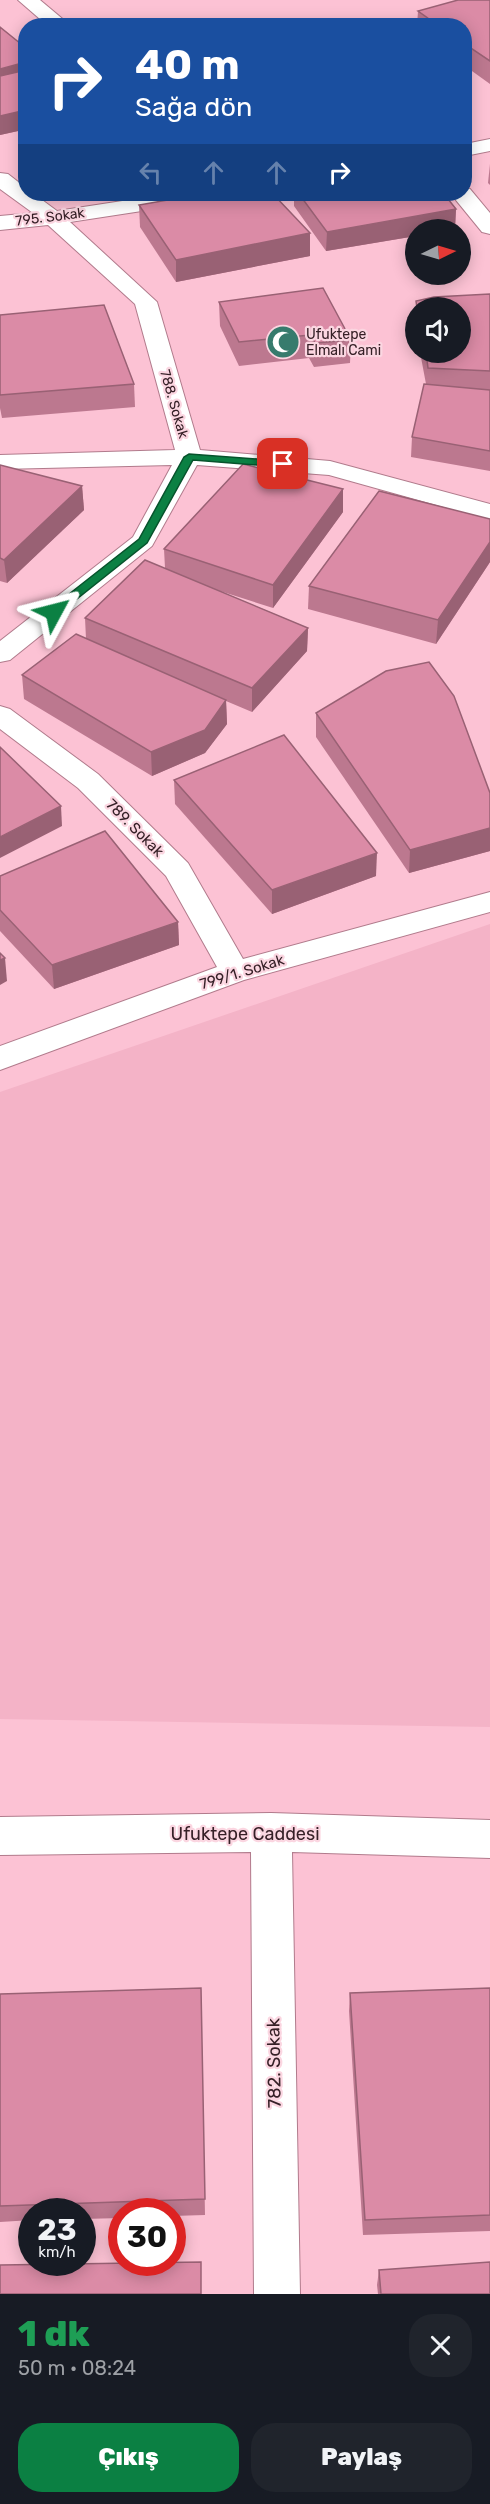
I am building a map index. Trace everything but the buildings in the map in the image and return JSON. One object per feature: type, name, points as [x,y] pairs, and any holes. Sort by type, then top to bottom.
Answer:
[{"type":"street","points":[[28,0],[51,18]]},
{"type":"street","points":[[472,149],[490,145]]},
{"type":"street","name":"788. Sokak","points":[[0,178],[18,192]]},
{"type":"street","name":"788. Sokak","points":[[0,654],[143,541],[189,457],[146,302],[53,218],[30,201]]},
{"type":"street","name":"795. Sokak","points":[[0,223],[53,218],[162,201]]},
{"type":"street","points":[[468,201],[490,227]]},
{"type":"street","points":[[0,462],[189,457],[330,468],[490,512]]},
{"type":"street","name":"789. Sokak","points":[[0,715],[88,781],[177,870],[235,972]]},
{"type":"street","name":"799/1. Sokak","points":[[0,1059],[235,972],[490,902]]},
{"type":"street","name":"Ufuktepe Caddesi","points":[[0,1836],[271,1832],[490,1839]]},
{"type":"street","name":"782. Sokak","points":[[271,1832],[277,2294]]},
{"type":"shaded area","points":[[490,924],[490,1727],[0,1719],[0,1092]]},
{"type":"place","name":"Ufuktepe Elmalı Cami","points":[[283,342]]},
{"type":"route","points":[[54,612],[143,541],[189,457],[283,464]]}]
